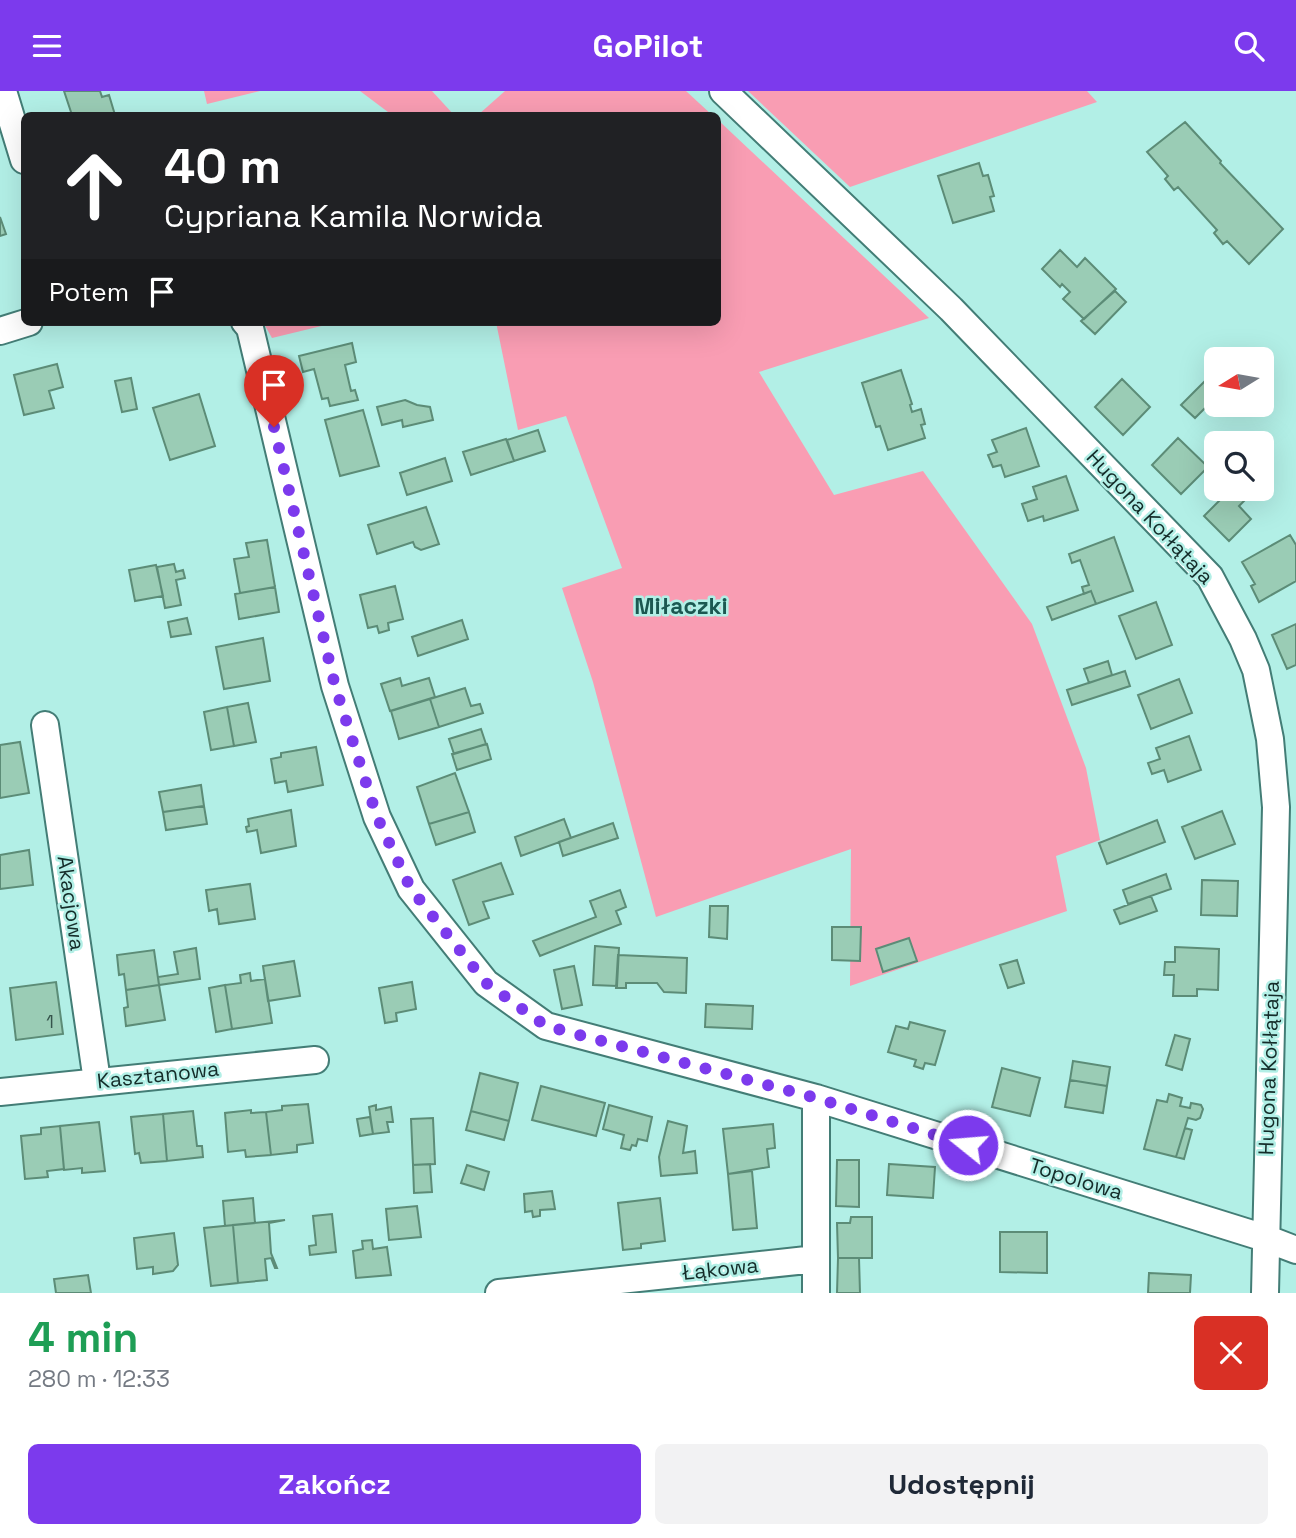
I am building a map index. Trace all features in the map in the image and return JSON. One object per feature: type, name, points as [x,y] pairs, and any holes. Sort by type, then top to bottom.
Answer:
[{"type":"street","name":"Hugona Kołłątaja","points":[[723,91],[951,309],[1210,577],[1243,639],[1256,670],[1286,806],[1265,1238],[1265,1293]]},
{"type":"street","points":[[4,105],[21,152]]},
{"type":"street","points":[[0,331],[21,324]]},
{"type":"street","name":"Topolowa","points":[[248,326],[335,686],[377,817],[411,889],[486,983],[546,1026],[816,1098],[1265,1238],[1296,1251]]},
{"type":"street","name":"Akacjowa","points":[[45,725],[97,1081]]},
{"type":"street","name":"Kasztanowa","points":[[0,1092],[315,1060]]},
{"type":"street","points":[[816,1098],[816,1293]]},
{"type":"street","name":"Łąkowa","points":[[499,1293],[816,1259]]},
{"type":"shaded area","points":[[204,91],[260,91],[207,104]]},
{"type":"shaded area","points":[[360,91],[432,91],[451,112],[388,112]]},
{"type":"shaded area","points":[[505,91],[686,91],[709,112],[481,112]]},
{"type":"shaded area","points":[[748,91],[1087,91],[1097,102],[850,187]]},
{"type":"shaded area","points":[[721,123],[929,318],[759,372],[834,495],[923,471],[1032,624],[1086,768],[1100,840],[1056,856],[1067,911],[850,986],[851,849],[656,917],[593,682],[562,588],[622,568],[566,416],[518,430],[497,326],[721,326]]},
{"type":"shaded area","points":[[265,326],[322,326],[272,338]]},
{"type":"building","points":[[64,91],[100,91],[102,97],[109,95],[114,112],[71,112]]},
{"type":"building","points":[[1185,122],[1283,229],[1249,264],[1227,241],[1223,244],[1214,233],[1217,230],[1178,187],[1174,190],[1165,179],[1168,176],[1147,152]]},
{"type":"building","points":[[979,163],[983,176],[988,175],[994,196],[990,197],[994,211],[953,223],[938,176]]},
{"type":"building","points":[[0,217],[6,234],[0,236]]},
{"type":"building","points":[[1060,250],[1077,267],[1085,258],[1116,289],[1084,319],[1063,299],[1070,292],[1062,284],[1060,287],[1042,269]]},
{"type":"building","points":[[1115,291],[1126,302],[1095,334],[1081,321]]},
{"type":"building","points":[[352,343],[356,362],[345,365],[351,391],[355,390],[358,400],[330,406],[328,398],[322,399],[314,369],[303,372],[299,356]]},
{"type":"building","points":[[57,364],[63,387],[49,391],[54,408],[24,415],[14,375]]},
{"type":"building","points":[[901,370],[912,412],[921,409],[925,424],[921,425],[925,438],[888,450],[880,426],[876,427],[862,383]]},
{"type":"building","points":[[131,378],[137,409],[122,412],[115,381]]},
{"type":"building","points":[[1122,379],[1150,407],[1123,435],[1095,407]]},
{"type":"building","points":[[1204,382],[1204,409],[1195,418],[1181,405]]},
{"type":"building","points":[[199,394],[215,446],[170,460],[153,408]]},
{"type":"building","points":[[405,400],[430,407],[433,420],[403,427],[402,420],[382,425],[377,407]]},
{"type":"building","points":[[363,410],[379,466],[340,476],[325,420]]},
{"type":"building","points":[[1026,428],[1039,466],[1005,477],[1001,465],[993,467],[988,455],[997,452],[992,440]]},
{"type":"building","points":[[538,430],[545,451],[514,461],[507,440]]},
{"type":"building","points":[[1178,438],[1204,463],[1204,471],[1181,494],[1152,465]]},
{"type":"building","points":[[506,439],[514,461],[471,475],[463,452]]},
{"type":"building","points":[[445,458],[452,481],[407,495],[400,473]]},
{"type":"building","points":[[1066,476],[1078,510],[1044,521],[1043,516],[1028,521],[1022,504],[1037,499],[1033,487]]},
{"type":"building","points":[[1219,501],[1244,501],[1239,506],[1251,519],[1229,541],[1204,516]]},
{"type":"building","points":[[426,507],[439,544],[421,550],[415,547],[413,542],[377,554],[368,525]]},
{"type":"building","points":[[1290,535],[1296,545],[1296,581],[1259,602],[1251,586],[1255,584],[1242,562]]},
{"type":"building","points":[[1114,537],[1133,591],[1096,604],[1091,591],[1084,594],[1082,587],[1089,585],[1080,560],[1072,563],[1069,554]]},
{"type":"building","points":[[267,540],[275,587],[240,593],[234,559],[249,557],[246,543]]},
{"type":"building","points":[[174,564],[176,572],[183,570],[185,578],[176,580],[181,605],[165,608],[157,567]]},
{"type":"building","points":[[156,565],[163,596],[135,601],[129,570]]},
{"type":"building","points":[[395,586],[403,619],[388,623],[389,630],[379,633],[377,626],[368,628],[360,595]]},
{"type":"building","points":[[275,587],[279,612],[239,619],[235,594]]},
{"type":"building","points":[[1091,591],[1096,604],[1052,620],[1047,607]]},
{"type":"building","points":[[1156,602],[1172,645],[1136,659],[1119,616]]},
{"type":"building","points":[[187,618],[191,634],[171,637],[168,622]]},
{"type":"building","points":[[462,620],[468,639],[418,656],[412,637]]},
{"type":"building","points":[[1296,624],[1296,665],[1287,669],[1272,635]]},
{"type":"building","points":[[263,638],[270,681],[224,689],[216,647]]},
{"type":"building","points":[[1108,661],[1112,675],[1089,683],[1084,669]]},
{"type":"building","points":[[1125,671],[1130,686],[1072,705],[1067,690]]},
{"type":"building","points":[[400,678],[402,686],[429,678],[435,697],[390,711],[381,684]]},
{"type":"building","points":[[1179,679],[1192,713],[1151,729],[1138,695]]},
{"type":"building","points":[[465,688],[471,706],[480,704],[483,713],[439,727],[430,699]]},
{"type":"building","points":[[430,699],[439,727],[399,739],[391,711]]},
{"type":"building","points":[[248,703],[256,742],[234,746],[227,707]]},
{"type":"building","points":[[227,707],[234,746],[211,750],[204,712]]},
{"type":"building","points":[[481,729],[486,744],[454,754],[449,739]]},
{"type":"building","points":[[1189,736],[1201,770],[1168,782],[1164,770],[1152,774],[1148,763],[1160,759],[1156,748]]},
{"type":"building","points":[[20,742],[29,793],[0,798],[0,745]]},
{"type":"building","points":[[487,744],[491,759],[457,770],[452,754]]},
{"type":"building","points":[[316,747],[323,785],[288,792],[286,781],[275,783],[271,759],[281,757],[281,753]]},
{"type":"building","points":[[455,773],[469,812],[429,824],[417,787]]},
{"type":"building","points":[[201,785],[204,806],[163,812],[159,792]]},
{"type":"building","points":[[204,806],[207,824],[166,830],[163,812]]},
{"type":"building","points":[[291,810],[296,846],[261,853],[257,830],[247,832],[248,819]]},
{"type":"building","points":[[1222,811],[1235,844],[1195,859],[1182,827]]},
{"type":"building","points":[[469,812],[475,832],[436,845],[429,824]]},
{"type":"building","points":[[564,819],[571,838],[521,856],[515,837]]},
{"type":"building","points":[[1157,820],[1165,842],[1107,864],[1099,843]]},
{"type":"building","points":[[613,823],[618,838],[563,856],[559,842]]},
{"type":"building","points":[[29,850],[33,885],[0,889],[0,855]]},
{"type":"building","points":[[501,863],[513,894],[483,902],[489,918],[469,925],[453,880]]},
{"type":"building","points":[[1166,874],[1171,889],[1128,904],[1123,890]]},
{"type":"building","points":[[1202,880],[1238,881],[1237,916],[1201,915]]},
{"type":"building","points":[[250,884],[255,919],[219,924],[217,909],[209,911],[206,890]]},
{"type":"building","points":[[620,890],[626,907],[616,911],[621,924],[540,956],[533,941],[596,917],[590,901]]},
{"type":"building","points":[[1151,896],[1157,911],[1120,924],[1114,910]]},
{"type":"building","points":[[710,906],[728,906],[727,939],[709,937]]},
{"type":"building","points":[[832,927],[861,927],[860,961],[832,960]]},
{"type":"building","points":[[909,938],[917,961],[883,972],[876,949]]},
{"type":"building","points":[[595,946],[619,948],[617,986],[593,985]]},
{"type":"building","points":[[1175,947],[1219,949],[1218,990],[1197,989],[1197,996],[1173,996],[1174,975],[1164,975],[1165,962],[1175,962]]},
{"type":"building","points":[[196,948],[200,979],[159,985],[158,977],[178,974],[174,952]]},
{"type":"building","points":[[154,950],[159,985],[126,990],[124,974],[119,975],[117,955]]},
{"type":"building","points":[[618,955],[687,958],[686,993],[664,992],[657,983],[626,983],[626,988],[616,988]]},
{"type":"building","points":[[1017,960],[1024,983],[1008,988],[1000,965]]},
{"type":"building","points":[[294,961],[300,996],[268,1001],[263,966]]},
{"type":"building","points":[[574,966],[582,1005],[562,1009],[554,970]]},
{"type":"building","points":[[250,973],[251,981],[265,979],[272,1023],[232,1029],[225,985],[241,983],[240,975]]},
{"type":"building","points":[[56,982],[63,1034],[16,1040],[10,988]]},
{"type":"building","points":[[412,982],[416,1009],[396,1013],[397,1021],[385,1023],[379,988]]},
{"type":"building","points":[[159,985],[165,1020],[126,1026],[126,990]]},
{"type":"building","points":[[225,985],[232,1029],[216,1032],[209,988]]},
{"type":"building","points":[[706,1004],[753,1006],[752,1029],[705,1027]]},
{"type":"building","points":[[910,1022],[945,1031],[935,1065],[925,1063],[923,1069],[914,1066],[916,1060],[888,1052],[896,1026],[908,1029]]},
{"type":"building","points":[[1175,1035],[1190,1039],[1182,1070],[1166,1065]]},
{"type":"building","points":[[1073,1061],[1110,1067],[1107,1086],[1070,1080]]},
{"type":"building","points":[[1002,1068],[1040,1078],[1030,1116],[992,1107]]},
{"type":"building","points":[[480,1073],[518,1083],[509,1121],[471,1111]]},
{"type":"building","points":[[1070,1080],[1107,1086],[1103,1113],[1065,1107]]},
{"type":"building","points":[[541,1086],[605,1103],[596,1136],[532,1120]]},
{"type":"building","points":[[1169,1094],[1182,1098],[1180,1106],[1190,1108],[1191,1103],[1201,1105],[1203,1109],[1200,1118],[1188,1118],[1176,1157],[1144,1149],[1157,1100],[1167,1102]]},
{"type":"building","points":[[308,1104],[313,1143],[297,1145],[297,1152],[271,1155],[266,1112],[282,1110],[282,1106]]},
{"type":"building","points":[[376,1105],[376,1110],[391,1107],[393,1122],[387,1122],[389,1132],[373,1134],[369,1107]]},
{"type":"building","points":[[609,1105],[652,1117],[647,1141],[638,1139],[636,1146],[632,1145],[630,1150],[621,1148],[624,1135],[603,1129]]},
{"type":"building","points":[[251,1110],[251,1113],[266,1112],[271,1155],[246,1157],[245,1150],[228,1152],[225,1113]]},
{"type":"building","points":[[193,1111],[197,1146],[202,1146],[203,1157],[167,1161],[163,1114]]},
{"type":"building","points":[[471,1111],[509,1121],[504,1140],[466,1130]]},
{"type":"building","points":[[163,1114],[167,1161],[141,1163],[139,1153],[135,1154],[131,1117]]},
{"type":"building","points":[[370,1117],[373,1134],[360,1136],[357,1119]]},
{"type":"building","points":[[433,1118],[435,1164],[413,1165],[411,1119]]},
{"type":"building","points":[[668,1121],[687,1126],[683,1153],[695,1151],[697,1173],[661,1176],[659,1157]]},
{"type":"building","points":[[99,1122],[105,1171],[82,1173],[82,1168],[64,1170],[60,1126]]},
{"type":"building","points":[[773,1124],[775,1148],[767,1149],[769,1167],[728,1174],[723,1129]]},
{"type":"building","points":[[60,1126],[64,1169],[47,1171],[48,1177],[25,1179],[21,1136],[41,1134],[41,1128]]},
{"type":"building","points":[[1185,1128],[1192,1130],[1184,1159],[1176,1157]]},
{"type":"building","points":[[837,1160],[859,1160],[859,1207],[836,1206]]},
{"type":"building","points":[[430,1164],[432,1192],[414,1193],[413,1165]]},
{"type":"building","points":[[889,1164],[935,1167],[933,1198],[887,1195]]},
{"type":"building","points":[[467,1165],[489,1172],[484,1190],[461,1183]]},
{"type":"building","points":[[752,1171],[757,1228],[733,1230],[728,1174]]},
{"type":"building","points":[[552,1191],[555,1209],[540,1210],[540,1216],[533,1217],[532,1211],[525,1212],[524,1194]]},
{"type":"building","points":[[253,1198],[255,1223],[225,1226],[223,1201]]},
{"type":"building","points":[[660,1198],[665,1241],[623,1250],[618,1203]]},
{"type":"building","points":[[417,1206],[421,1237],[389,1240],[386,1209]]},
{"type":"building","points":[[332,1214],[336,1252],[310,1255],[309,1246],[316,1245],[313,1216]]},
{"type":"building","points":[[851,1217],[872,1217],[872,1258],[838,1258],[837,1223],[850,1223]]},
{"type":"building","points":[[285,1220],[269,1223],[271,1253],[277,1268],[271,1258],[265,1259],[267,1280],[238,1283],[233,1225]]},
{"type":"building","points":[[233,1225],[238,1283],[211,1286],[204,1228]]},
{"type":"building","points":[[1000,1232],[1047,1232],[1047,1273],[1000,1272]]},
{"type":"building","points":[[174,1233],[178,1265],[173,1271],[153,1274],[153,1267],[137,1269],[134,1238]]},
{"type":"building","points":[[372,1240],[373,1249],[387,1247],[391,1275],[356,1278],[353,1251],[363,1249],[362,1241]]},
{"type":"building","points":[[838,1258],[859,1258],[860,1293],[837,1293]]},
{"type":"building","points":[[1149,1273],[1191,1275],[1190,1293],[1148,1293]]},
{"type":"building","points":[[88,1275],[91,1293],[56,1293],[54,1279]]},
{"type":"district","name":"Miłaczki","points":[[681,606]]},
{"type":"route","points":[[274,427],[335,686],[377,817],[411,889],[486,983],[546,1026],[816,1098],[968,1145]]}]
